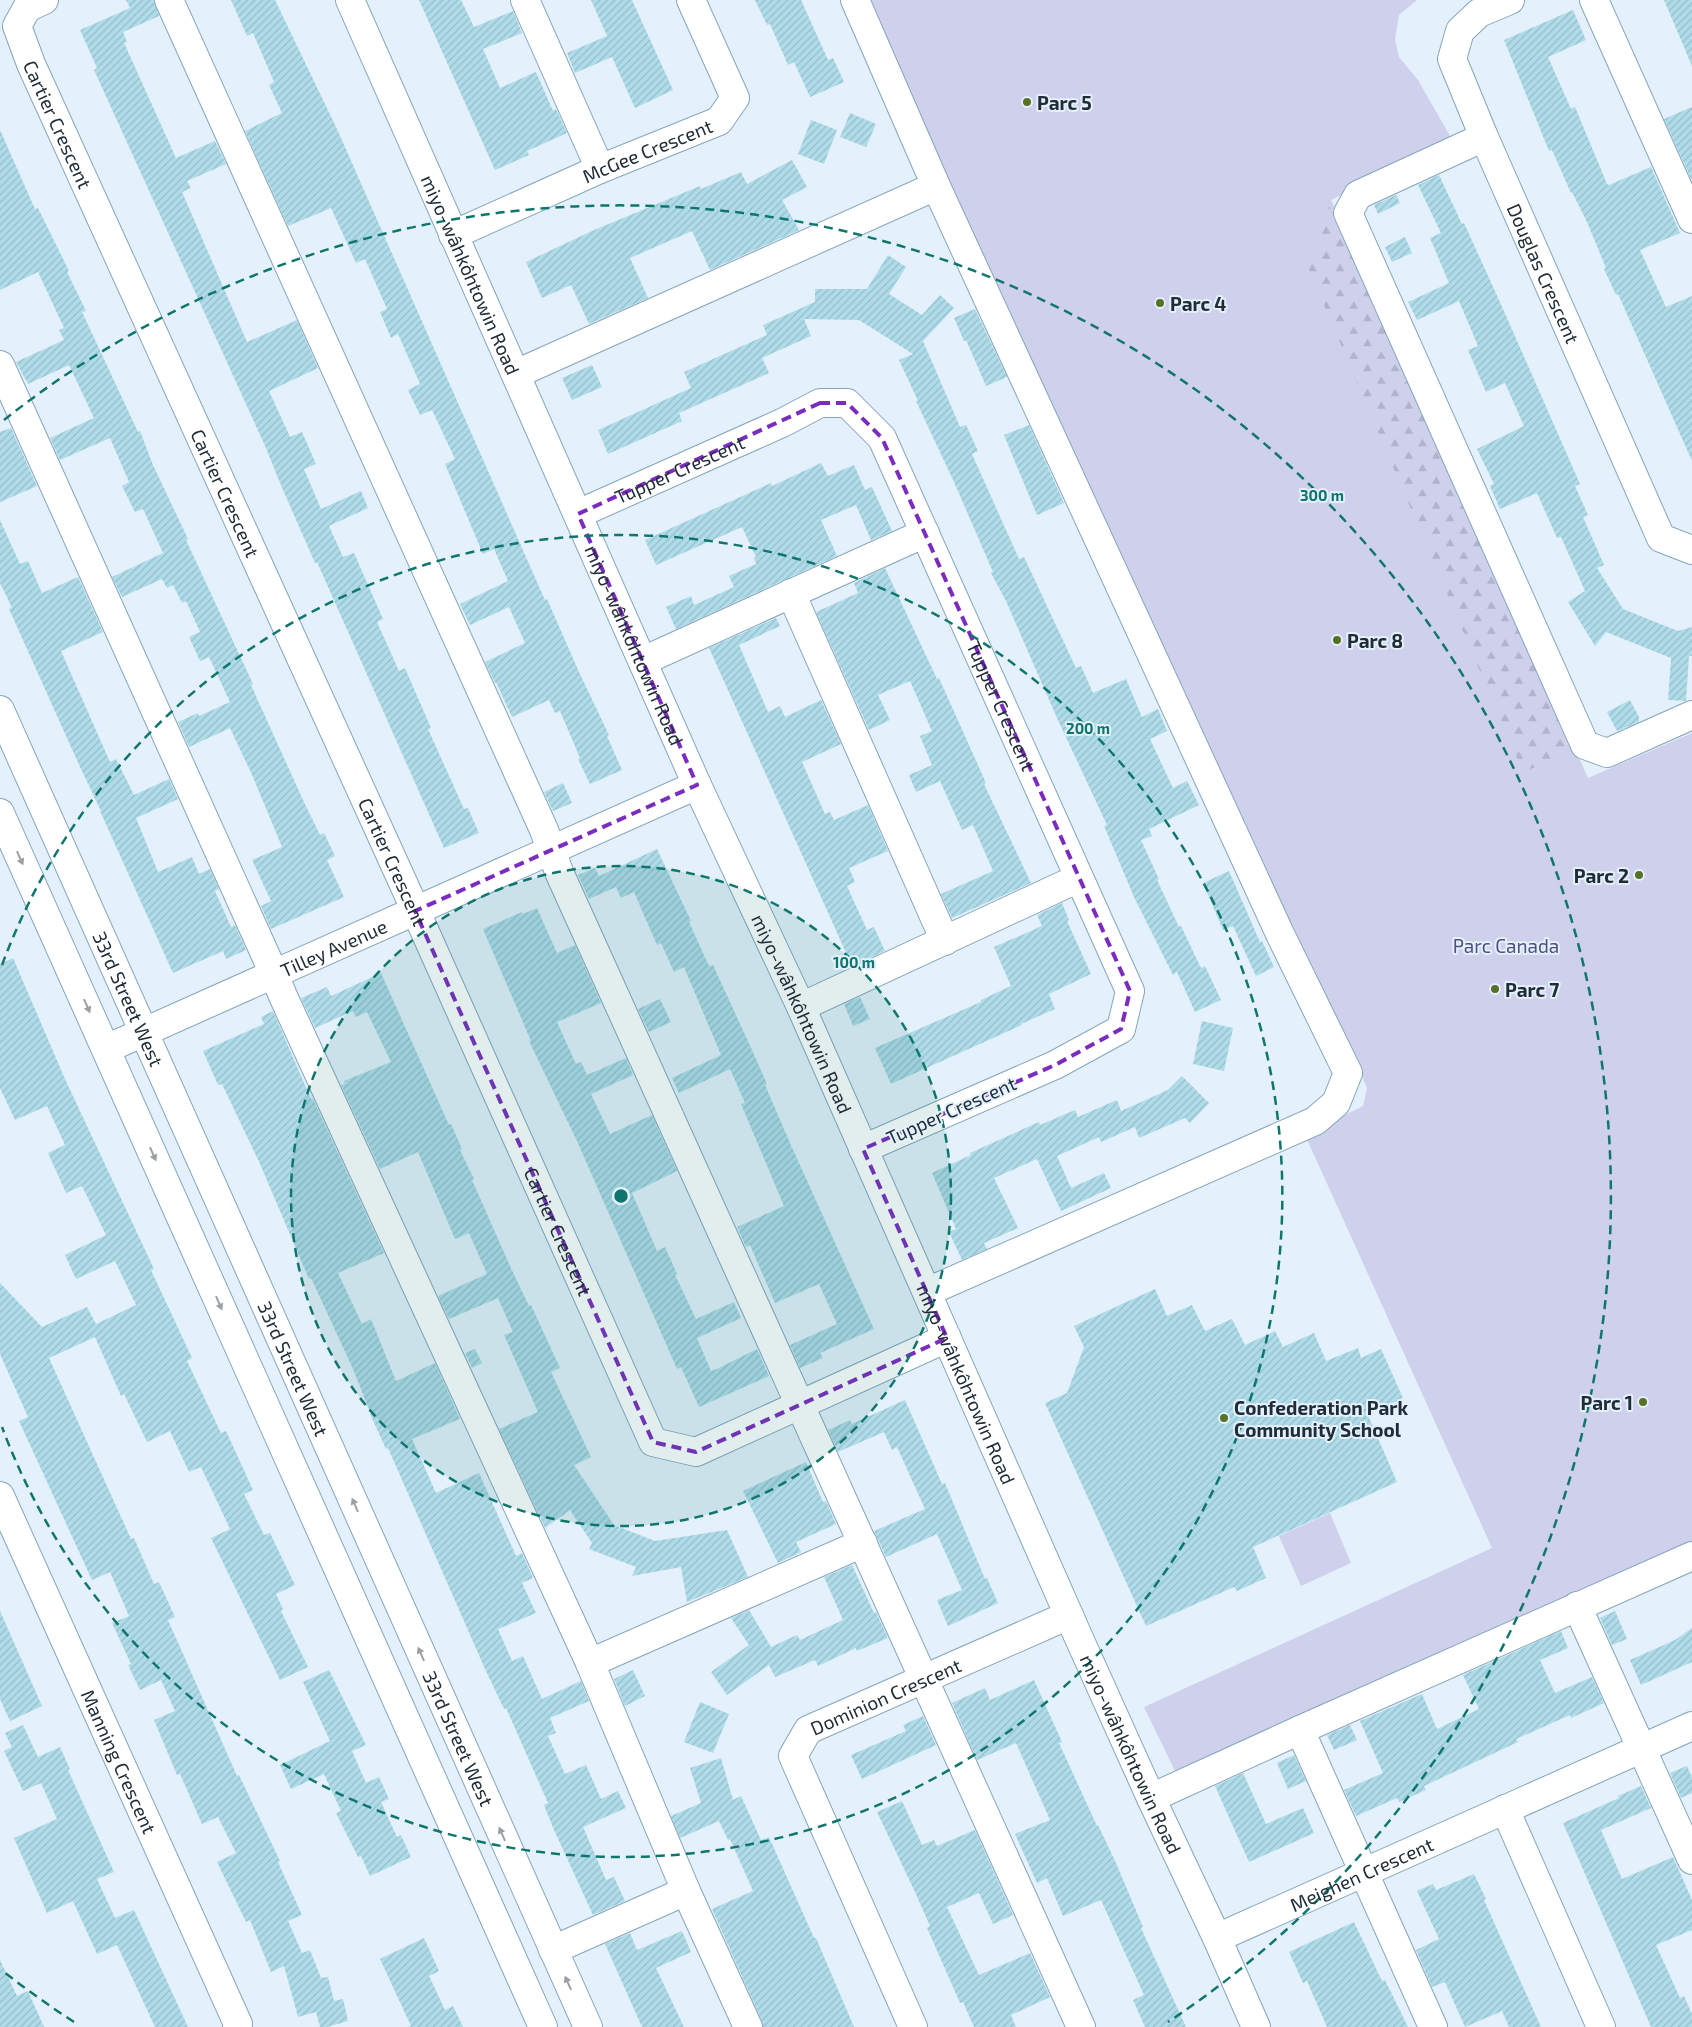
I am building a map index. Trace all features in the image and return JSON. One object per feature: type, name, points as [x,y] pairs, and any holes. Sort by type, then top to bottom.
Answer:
[{"type":"street","name":"Cartier Crescent","points":[[44,0],[28,8],[17,26],[32,64],[653,1442],[696,1452],[947,1338]]},
{"type":"street","points":[[169,0],[540,820],[550,850],[1081,2027]]},
{"type":"street","name":"miyo-wâhkôhtowin Road","points":[[350,0],[697,785],[801,1007],[1069,1615],[1256,2027]]},
{"type":"street","points":[[525,0],[600,169]]},
{"type":"street","name":"McGee Crescent","points":[[453,235],[600,169],[719,120],[735,98],[691,0]]},
{"type":"street","points":[[855,0],[936,186],[1280,934],[1348,1073],[1336,1104],[1315,1120],[927,1292]]},
{"type":"street","name":"Douglas Crescent","points":[[1510,0],[1479,13],[1460,32],[1452,59],[1484,137],[1661,538],[1692,550]]},
{"type":"street","points":[[1594,0],[1692,219]]},
{"type":"street","points":[[1484,137],[1358,194],[1348,214],[1585,745],[1607,753],[1692,715]]},
{"type":"street","points":[[516,374],[936,186]]},
{"type":"street","points":[[0,365],[274,974],[282,996],[590,1663],[686,1891],[748,2027]]},
{"type":"street","name":"Tupper Crescent","points":[[578,514],[782,423],[820,403],[847,403],[882,438],[925,533],[1130,991],[1121,1029],[1055,1065],[863,1149]]},
{"type":"street","points":[[643,661],[925,533]]},
{"type":"street","points":[[791,593],[945,941]]},
{"type":"street","name":"33rd Street West","points":[[0,710],[588,2027]]},
{"type":"street","name":"Tilley Avenue","points":[[106,1049],[697,785]]},
{"type":"street","points":[[0,813],[543,2027]]},
{"type":"street","points":[[801,1007],[1079,878]]},
{"type":"street","name":"Manning Crescent","points":[[0,1496],[238,2024],[237,2027]]},
{"type":"street","points":[[590,1663],[863,1543]]},
{"type":"street","points":[[1151,1798],[1692,1556]]},
{"type":"street","points":[[1577,1606],[1692,1860]]},
{"type":"street","name":"Dominion Crescent","points":[[913,2027],[793,1756],[808,1730],[1069,1615]]},
{"type":"street","name":"Meighen Crescent","points":[[1217,1938],[1692,1726]]},
{"type":"street","points":[[1300,1730],[1433,2027]]},
{"type":"street","points":[[1504,1809],[1601,2027]]},
{"type":"street","points":[[553,1950],[686,1891]]},
{"type":"highlighted area","points":[[820,403],[847,403],[882,438],[1130,991],[1121,1029],[1055,1065],[863,1149],[947,1338],[696,1452],[653,1442],[415,911],[697,785],[578,514]]},
{"type":"green space","name":"Parc Canada","points":[[864,0],[1417,0],[1399,15],[1395,40],[1399,57],[1418,80],[1454,143],[1331,200],[1588,778],[1692,733],[1692,1543],[1176,1773],[1144,1707],[1492,1548],[1305,1135],[1363,1106],[1367,1088],[1230,798]]},
{"type":"green space","points":[[1331,200],[1576,751],[1523,772],[1309,270]]},
{"type":"green space","points":[[1330,1513],[1351,1563],[1301,1586],[1279,1536]]},
{"type":"building","points":[[126,0],[154,0],[159,16],[123,32],[127,42],[124,43],[176,158],[215,141],[226,164],[187,181],[191,188],[182,192],[247,342],[297,320],[318,368],[269,391],[290,437],[302,432],[316,464],[304,469],[321,509],[361,491],[368,508],[329,526],[343,557],[354,553],[383,619],[377,622],[399,671],[405,668],[431,728],[428,729],[464,809],[468,808],[479,833],[444,848],[317,562],[315,563],[266,448],[94,70],[97,68],[80,30],[130,8]]},
{"type":"building","points":[[231,0],[275,0],[337,129],[545,600],[547,599],[609,735],[607,736],[622,770],[590,784],[578,759],[580,758],[560,711],[555,713],[549,700],[512,717],[485,662],[525,643],[509,607],[470,625],[460,604],[508,581],[494,549],[483,554],[445,464],[455,459],[432,410],[420,415],[408,390],[420,384],[398,334],[391,338],[380,312],[387,309],[365,259],[356,263],[331,208],[288,226],[245,131],[282,113],[269,85],[274,82],[253,33],[247,36]]},
{"type":"building","points":[[419,0],[461,0],[474,27],[513,11],[522,33],[483,49],[500,88],[536,72],[553,111],[556,109],[567,133],[527,151],[529,155],[495,170]]},
{"type":"building","points":[[591,0],[632,0],[673,90],[635,108],[612,57],[575,73],[567,53],[607,36]]},
{"type":"building","points":[[755,0],[801,0],[828,60],[833,58],[844,82],[810,97],[794,62],[788,65],[770,24],[767,25]]},
{"type":"building","points":[[1664,0],[1692,0],[1692,66]]},
{"type":"building","points":[[1573,10],[1586,40],[1548,57],[1571,109],[1575,107],[1607,184],[1609,185],[1651,167],[1680,233],[1640,250],[1666,307],[1692,296],[1692,461],[1618,294],[1616,295],[1604,269],[1606,268],[1587,222],[1571,193],[1552,150],[1549,151],[1504,40]]},
{"type":"building","points":[[1692,107],[1692,181],[1664,119]]},
{"type":"building","points":[[850,113],[876,124],[866,147],[840,137]]},
{"type":"building","points":[[811,120],[837,130],[824,164],[798,154]]},
{"type":"building","points":[[0,130],[35,209],[38,208],[69,271],[67,272],[86,311],[82,312],[138,432],[140,431],[153,465],[188,539],[186,540],[253,684],[251,685],[303,800],[320,835],[324,833],[335,856],[327,860],[344,897],[271,929],[261,906],[271,901],[252,860],[282,847],[253,777],[230,728],[189,747],[178,722],[198,713],[199,716],[230,702],[209,657],[200,661],[189,637],[200,632],[186,601],[182,603],[173,585],[167,588],[162,579],[122,597],[112,577],[163,553],[143,509],[135,512],[122,486],[129,482],[110,438],[60,460],[50,438],[94,418],[69,365],[28,384],[16,362],[64,340],[59,330],[64,328],[38,272],[0,290]]},
{"type":"building","points":[[792,160],[807,187],[782,200],[799,230],[710,270],[692,231],[630,258],[648,298],[589,324],[571,285],[542,298],[526,262],[592,231],[700,186],[701,189],[741,172],[747,184]]},
{"type":"building","points":[[1439,175],[1462,224],[1464,223],[1580,484],[1575,486],[1588,515],[1583,517],[1604,565],[1597,568],[1623,609],[1678,631],[1692,627],[1692,656],[1689,656],[1686,701],[1668,700],[1671,658],[1606,632],[1595,646],[1568,602],[1585,591],[1561,537],[1557,538],[1537,493],[1500,509],[1490,486],[1494,484],[1477,449],[1524,426],[1505,383],[1486,392],[1468,350],[1478,346],[1459,301],[1417,320],[1408,302],[1449,283],[1430,238],[1441,233],[1418,185]]},
{"type":"building","points":[[1396,195],[1400,203],[1378,214],[1374,205]]},
{"type":"building","points":[[1405,237],[1412,253],[1392,262],[1385,247]]},
{"type":"building","points":[[888,255],[906,267],[889,294],[922,315],[940,295],[954,308],[923,341],[960,427],[966,425],[978,451],[972,454],[1019,559],[1024,557],[1076,668],[1081,666],[1093,693],[1126,679],[1142,717],[1158,709],[1167,731],[1150,739],[1173,788],[1187,781],[1199,805],[1149,829],[1152,836],[1141,840],[1179,927],[1181,926],[1201,968],[1205,966],[1221,1000],[1195,1012],[1177,972],[1173,975],[1134,897],[1104,826],[1107,825],[1057,718],[1006,601],[991,573],[993,572],[954,482],[916,401],[918,401],[899,360],[913,354],[859,320],[804,319],[811,336],[762,358],[769,373],[679,413],[682,421],[608,454],[598,430],[691,388],[684,372],[767,335],[763,325],[815,302],[815,289],[867,289]]},
{"type":"building","points":[[975,309],[1007,377],[986,386],[954,318]]},
{"type":"building","points":[[592,365],[602,387],[572,400],[562,378]]},
{"type":"building","points":[[1029,425],[1064,503],[1037,515],[1004,435]]},
{"type":"building","points":[[11,428],[37,486],[0,502],[0,432]]},
{"type":"building","points":[[821,463],[828,476],[854,465],[865,490],[872,487],[892,531],[871,540],[856,505],[821,520],[837,556],[676,629],[666,607],[691,596],[694,605],[734,587],[729,576],[756,564],[754,558],[756,557],[742,527],[656,565],[645,540],[771,483],[772,486]]},
{"type":"building","points":[[0,520],[20,564],[28,561],[42,593],[78,577],[103,632],[61,651],[110,762],[116,759],[134,795],[169,779],[178,799],[136,818],[158,872],[192,857],[199,874],[210,869],[219,889],[215,891],[231,927],[235,925],[246,950],[226,959],[223,951],[173,973],[9,609],[12,608],[0,583]]},
{"type":"building","points":[[885,568],[937,679],[939,678],[986,783],[984,784],[1031,883],[952,918],[941,894],[993,871],[973,825],[962,830],[940,781],[916,792],[909,775],[932,765],[920,736],[932,731],[910,681],[878,695],[890,720],[869,730],[816,612],[858,593],[854,583]]},
{"type":"building","points":[[776,618],[780,626],[739,645],[768,712],[780,706],[785,717],[821,700],[841,744],[802,762],[825,814],[830,812],[834,820],[868,805],[888,851],[849,868],[855,882],[847,886],[867,930],[874,927],[885,951],[852,966],[709,648]]},
{"type":"building","points":[[1630,700],[1639,717],[1639,722],[1617,731],[1607,712]]},
{"type":"building","points":[[563,783],[572,803],[553,811],[544,792]]},
{"type":"building","points":[[657,849],[691,921],[689,922],[709,966],[713,965],[752,1050],[790,1143],[874,1329],[820,1353],[823,1358],[800,1368],[790,1345],[837,1324],[819,1284],[775,1303],[750,1245],[746,1247],[737,1227],[784,1206],[741,1104],[745,1103],[730,1069],[679,1093],[672,1078],[721,1055],[684,967],[674,972],[661,943],[657,945],[634,892],[621,898],[616,887],[589,899],[578,875],[595,868],[599,876]]},
{"type":"building","points":[[1229,871],[1260,942],[1262,941],[1274,967],[1256,976],[1233,926],[1223,930],[1203,883]]},
{"type":"building","points":[[1062,903],[1069,920],[1067,921],[1091,974],[1049,994],[1055,1009],[891,1084],[875,1048],[981,1002],[981,1000],[1011,986],[994,947],[1042,926],[1037,915]]},
{"type":"building","points":[[537,908],[557,953],[575,945],[601,1003],[557,1022],[576,1064],[581,1062],[587,1075],[626,1058],[633,1075],[591,1094],[610,1134],[652,1115],[677,1171],[632,1193],[657,1251],[665,1247],[677,1274],[675,1275],[696,1319],[734,1302],[741,1318],[697,1338],[711,1371],[757,1349],[769,1376],[699,1407],[681,1367],[677,1369],[577,1141],[529,1041],[531,1041],[483,929],[522,912],[523,914]]},
{"type":"building","points":[[13,958],[65,1079],[154,1269],[151,1270],[192,1358],[187,1361],[221,1433],[226,1431],[253,1490],[244,1494],[264,1535],[270,1533],[295,1585],[276,1594],[283,1609],[281,1611],[308,1667],[280,1680],[211,1538],[230,1529],[201,1467],[189,1472],[170,1431],[147,1442],[124,1394],[121,1396],[95,1337],[49,1358],[131,1539],[134,1538],[154,1584],[159,1582],[175,1617],[168,1620],[237,1776],[239,1775],[280,1861],[278,1862],[302,1915],[288,1921],[302,1953],[310,1950],[321,1978],[328,1977],[334,2001],[343,1999],[348,2021],[320,2027],[316,2012],[298,2017],[284,1966],[271,1972],[250,1920],[246,1922],[217,1862],[236,1853],[218,1817],[202,1824],[180,1774],[177,1775],[154,1720],[175,1711],[161,1680],[140,1690],[128,1665],[131,1664],[112,1623],[129,1616],[110,1572],[92,1580],[19,1421],[28,1417],[0,1354],[0,1283],[42,1327],[87,1307],[96,1324],[136,1305],[115,1261],[76,1279],[65,1255],[106,1235],[82,1186],[66,1193],[48,1153],[65,1145],[47,1106],[15,1120],[0,1088],[0,964]]},
{"type":"building","points":[[381,973],[449,1125],[451,1124],[462,1149],[460,1150],[474,1179],[472,1180],[510,1266],[529,1306],[531,1305],[560,1368],[551,1372],[591,1457],[574,1465],[614,1525],[655,1541],[727,1530],[748,1577],[687,1602],[681,1567],[632,1576],[636,1567],[589,1549],[592,1543],[570,1510],[545,1528],[499,1429],[538,1412],[504,1335],[513,1332],[498,1298],[449,1319],[438,1296],[487,1274],[469,1233],[455,1239],[418,1152],[380,1169],[341,1085],[345,1084],[344,1081],[391,1062],[367,1012],[356,1017],[353,1011],[315,1028],[301,998],[327,987],[331,996]]},
{"type":"building","points":[[860,997],[870,1019],[853,1026],[844,1004]]},
{"type":"building","points":[[660,999],[671,1022],[649,1032],[638,1009]]},
{"type":"building","points":[[273,1011],[311,1099],[313,1099],[384,1253],[338,1273],[362,1324],[371,1319],[396,1381],[435,1363],[460,1419],[412,1439],[436,1493],[479,1473],[516,1556],[522,1553],[533,1578],[522,1583],[536,1613],[498,1629],[512,1661],[523,1656],[542,1699],[581,1681],[589,1701],[550,1718],[556,1733],[548,1736],[565,1774],[586,1765],[601,1799],[618,1791],[626,1808],[583,1827],[606,1880],[614,1877],[625,1901],[593,1915],[554,1830],[544,1805],[548,1803],[506,1708],[504,1709],[485,1669],[388,1448],[386,1449],[370,1414],[353,1369],[311,1278],[309,1279],[260,1164],[222,1084],[218,1085],[203,1051],[264,1024],[261,1017]]},
{"type":"building","points":[[1202,1021],[1233,1028],[1224,1071],[1193,1064]]},
{"type":"building","points":[[1182,1076],[1209,1103],[1190,1123],[1185,1118],[1139,1138],[1135,1127],[1101,1142],[1099,1137],[1057,1156],[1071,1188],[1104,1173],[1111,1188],[1061,1211],[1037,1159],[994,1178],[1018,1228],[984,1243],[987,1249],[962,1260],[949,1232],[956,1229],[932,1173],[971,1155],[970,1153],[1039,1122],[1040,1125],[1075,1110],[1078,1117],[1117,1100],[1121,1111],[1168,1090]]},
{"type":"building","points":[[1155,1289],[1167,1316],[1192,1305],[1205,1331],[1232,1319],[1245,1345],[1275,1331],[1283,1347],[1314,1333],[1326,1361],[1358,1348],[1361,1358],[1381,1349],[1403,1398],[1368,1415],[1397,1482],[1253,1547],[1266,1578],[1237,1591],[1234,1587],[1146,1626],[1045,1403],[1067,1393],[1084,1347],[1074,1326]]},
{"type":"building","points":[[475,1349],[482,1363],[472,1368],[465,1353]]},
{"type":"building","points":[[905,1400],[942,1484],[945,1483],[985,1579],[987,1578],[998,1603],[948,1626],[937,1600],[962,1590],[937,1534],[886,1557],[874,1531],[925,1509],[897,1447],[892,1450],[884,1432],[838,1452],[828,1430],[850,1420],[852,1424]]},
{"type":"building","points":[[806,1462],[823,1502],[826,1501],[836,1524],[796,1542],[801,1552],[778,1563],[743,1491]]},
{"type":"building","points":[[852,1565],[888,1638],[857,1651],[856,1648],[818,1666],[815,1660],[775,1677],[769,1665],[727,1695],[711,1672],[749,1645],[731,1618],[749,1610],[771,1647],[797,1635],[800,1640],[843,1620],[824,1577]]},
{"type":"building","points":[[0,1611],[42,1706],[10,1721],[0,1699]]},
{"type":"building","points":[[1615,1611],[1627,1639],[1612,1645],[1600,1618]]},
{"type":"building","points":[[1692,1628],[1692,1662],[1641,1685],[1630,1660],[1675,1640]]},
{"type":"building","points":[[1561,1631],[1568,1648],[1540,1660],[1555,1693],[1592,1677],[1604,1703],[1571,1718],[1570,1715],[1516,1739],[1518,1742],[1424,1786],[1426,1790],[1399,1802],[1397,1798],[1356,1816],[1344,1790],[1383,1773],[1360,1721],[1422,1694],[1437,1729],[1479,1709],[1463,1675]]},
{"type":"building","points":[[329,1670],[366,1745],[352,1751],[366,1783],[379,1777],[389,1799],[381,1802],[397,1837],[401,1835],[411,1857],[370,1876],[361,1856],[358,1857],[336,1813],[341,1811],[324,1774],[291,1789],[280,1765],[330,1741],[303,1682]]},
{"type":"building","points":[[633,1670],[645,1696],[625,1706],[614,1679]]},
{"type":"building","points":[[1034,1680],[1062,1742],[1059,1743],[1116,1863],[1143,1927],[1141,1928],[1186,2027],[1145,2027],[1133,2000],[1144,1995],[1101,1900],[1063,1916],[1047,1878],[1037,1883],[1015,1834],[1050,1820],[1016,1743],[977,1760],[952,1703],[985,1688],[990,1700]]},
{"type":"building","points":[[700,1702],[729,1714],[713,1753],[684,1742]]},
{"type":"building","points":[[923,1716],[936,1745],[862,1779],[851,1755],[906,1731],[903,1725]]},
{"type":"building","points":[[23,1725],[38,1757],[60,1747],[70,1769],[68,1770],[114,1872],[97,1879],[115,1918],[134,1910],[188,2027],[155,2027],[117,1945],[97,1954],[73,1901],[47,1913],[14,1838],[57,1819],[41,1783],[23,1791],[4,1751],[12,1747],[5,1733]]},
{"type":"building","points":[[1350,1725],[1357,1740],[1334,1750],[1327,1735]]},
{"type":"building","points":[[1294,1755],[1306,1781],[1288,1789],[1277,1763]]},
{"type":"building","points":[[721,1758],[733,1800],[741,1796],[761,1840],[769,1837],[814,1938],[816,1938],[854,2027],[763,2027],[712,1909],[753,1891],[730,1839],[728,1840],[719,1821],[680,1838],[671,1816],[701,1803],[690,1768]]},
{"type":"building","points":[[1687,1766],[1692,1777],[1692,1793],[1681,1798],[1670,1773]]},
{"type":"building","points":[[1243,1773],[1266,1824],[1303,1808],[1314,1833],[1249,1862],[1215,1786]]},
{"type":"building","points":[[1641,1786],[1651,1808],[1601,1830],[1622,1879],[1673,1857],[1692,1900],[1692,1930],[1656,1945],[1680,1998],[1684,1996],[1692,2014],[1692,2027],[1651,2027],[1563,1823]]},
{"type":"building","points":[[902,1801],[922,1845],[934,1840],[937,1846],[975,1830],[1013,1915],[993,1924],[979,1893],[947,1907],[979,1975],[1030,1953],[1050,1997],[1011,2015],[1016,2027],[974,2027],[963,2002],[960,2003],[927,1928],[930,1926],[877,1812]]},
{"type":"building","points":[[1474,1874],[1541,2027],[1509,2027],[1502,2011],[1465,2027],[1445,1982],[1432,1987],[1416,1950],[1439,1939],[1417,1891],[1433,1884],[1436,1890]]},
{"type":"building","points":[[1354,1922],[1382,1981],[1385,1980],[1408,2027],[1327,2027],[1307,1981],[1303,1983],[1289,1952]]},
{"type":"building","points":[[682,1931],[691,1952],[656,1968],[684,2027],[642,2027],[605,1944],[630,1933],[637,1950]]},
{"type":"building","points":[[424,1938],[439,1971],[429,1976],[445,2010],[453,2006],[463,2027],[408,2027],[411,2026],[380,1959]]},
{"type":"building","points":[[0,1960],[17,1996],[28,1991],[44,2027],[0,2027]]},
{"type":"place","name":"Parc 5","points":[[1027,102]]},
{"type":"place","name":"Parc 4","points":[[1160,303]]},
{"type":"place","name":"Parc 8","points":[[1337,640]]},
{"type":"place","name":"Parc 2","points":[[1639,875]]},
{"type":"place","name":"Parc 7","points":[[1495,989]]},
{"type":"place","name":"Parc 1","points":[[1643,1402]]},
{"type":"place","name":"Confederation Park Community School","points":[[1224,1418]]}]
